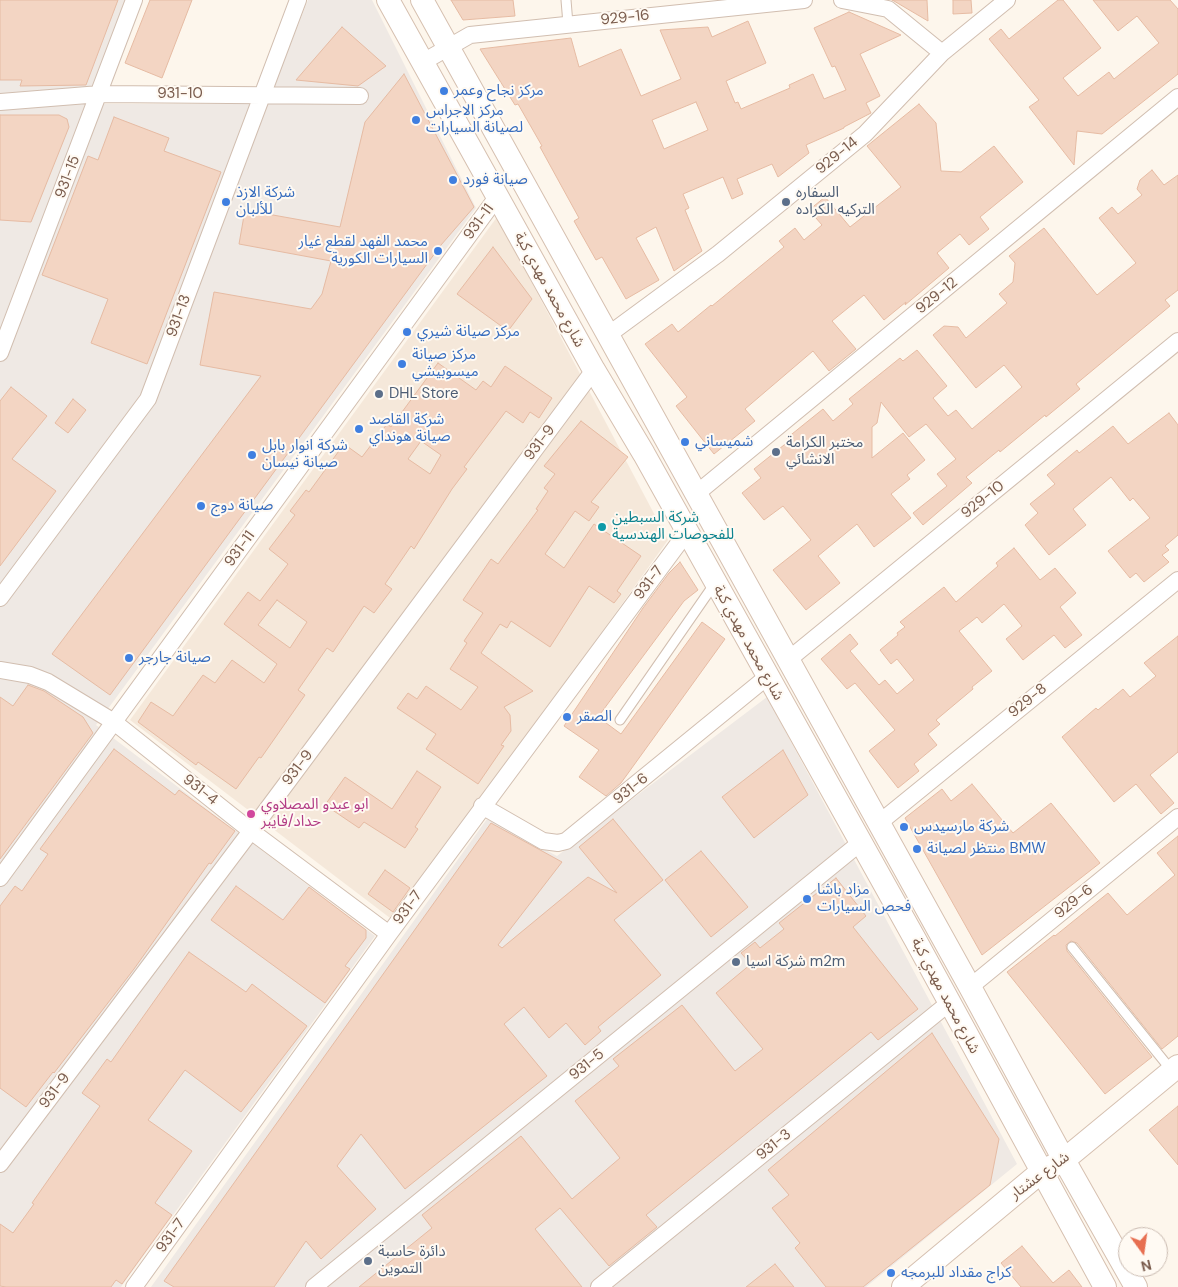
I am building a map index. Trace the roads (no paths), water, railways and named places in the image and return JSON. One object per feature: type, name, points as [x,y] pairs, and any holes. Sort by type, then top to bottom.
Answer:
[{"type":"street","name":"931-15","points":[[0,353],[100,94],[134,0]]},
{"type":"street","name":"931-13","points":[[0,598],[148,400],[298,0]]},
{"type":"street","name":"شارع محمد مهدي كبة","points":[[388,0],[916,941],[1041,1172],[1106,1287]]},
{"type":"street","name":"شارع محمد مهدي كبة","points":[[422,0],[1136,1287]]},
{"type":"street","name":"929-16","points":[[423,62],[470,35],[804,0]]},
{"type":"street","points":[[842,0],[888,9],[942,53]]},
{"type":"street","name":"929-14","points":[[608,335],[718,254],[865,134],[942,53],[1007,0]]},
{"type":"street","name":"931-10","points":[[0,102],[100,94],[360,96]]},
{"type":"street","name":"929-12","points":[[696,494],[1178,98]]},
{"type":"street","name":"931-11","points":[[0,878],[497,197]]},
{"type":"street","name":"929-10","points":[[788,660],[1178,340]]},
{"type":"street","name":"931-9","points":[[0,1164],[251,831],[594,370]]},
{"type":"street","points":[[644,454],[670,447]]},
{"type":"street","name":"931-7","points":[[134,1287],[388,934],[687,532]]},
{"type":"street","name":"929-8","points":[[879,823],[1178,580]]},
{"type":"street","name":"931-4","points":[[0,670],[30,675],[48,682],[114,722],[251,831],[388,934]]},
{"type":"street","name":"931-6","points":[[482,806],[543,841],[558,843],[566,841],[767,677]]},
{"type":"street","name":"929-6","points":[[970,987],[1178,817]]},
{"type":"street","name":"931-5","points":[[314,1287],[860,843]]},
{"type":"street","points":[[916,941],[937,928]]},
{"type":"street","name":"931-3","points":[[599,1287],[949,1004]]},
{"type":"street","name":"شارع عشتار","points":[[903,1287],[1041,1172],[1064,1160],[1175,1069]]},
{"type":"lane","points":[[566,0],[568,24]]},
{"type":"lane","points":[[620,720],[715,582]]},
{"type":"lane","points":[[1072,947],[1175,1069]]},
{"type":"place","name":"مركز نجاح وعمر","points":[[444,91]]},
{"type":"place","name":"مركز الاجراس لصيانة السيارات","points":[[416,120]]},
{"type":"place","name":"صيانة فورد","points":[[453,180]]},
{"type":"place","name":"شركة الازذ للألبان","points":[[226,202]]},
{"type":"place","name":"السفاره التركيه الكراده","points":[[786,202]]},
{"type":"place","name":"محمد الفهد لقطع غيار السيارات الكورية","points":[[438,251]]},
{"type":"place","name":"مركز صيانة شيري","points":[[407,332]]},
{"type":"place","name":"مركز صيانة ميسوبيشي","points":[[402,364]]},
{"type":"place","name":"DHL Store","points":[[379,394]]},
{"type":"place","name":"شركة القاصد صيانة هونداي","points":[[359,429]]},
{"type":"place","name":"شميساني","points":[[685,442]]},
{"type":"place","name":"مختبر الكرامة الانشائي","points":[[776,452]]},
{"type":"place","name":"شركة انوار بابل صيانة نيسان","points":[[252,455]]},
{"type":"place","name":"صيانة دوج","points":[[201,506]]},
{"type":"place","name":"شركة السبطين للفحوصات الهندسية","points":[[602,527]]},
{"type":"place","name":"صيانة جارجر","points":[[129,658]]},
{"type":"place","name":"الصقر","points":[[567,717]]},
{"type":"place","name":"ابو عبدو المصلاوي حداد/فايبر","points":[[251,814]]},
{"type":"place","name":"شركة مارسيدس","points":[[904,827]]},
{"type":"place","name":"منتظر لصيانة BMW","points":[[917,849]]},
{"type":"place","name":"مزاد باشا فحص السيارات","points":[[807,899]]},
{"type":"place","name":"شركة اسيا m2m","points":[[736,962]]},
{"type":"place","name":"دائرة حاسبة التموين","points":[[368,1261]]},
{"type":"place","name":"كراج مقداد للبرمجه","points":[[891,1273]]}]
